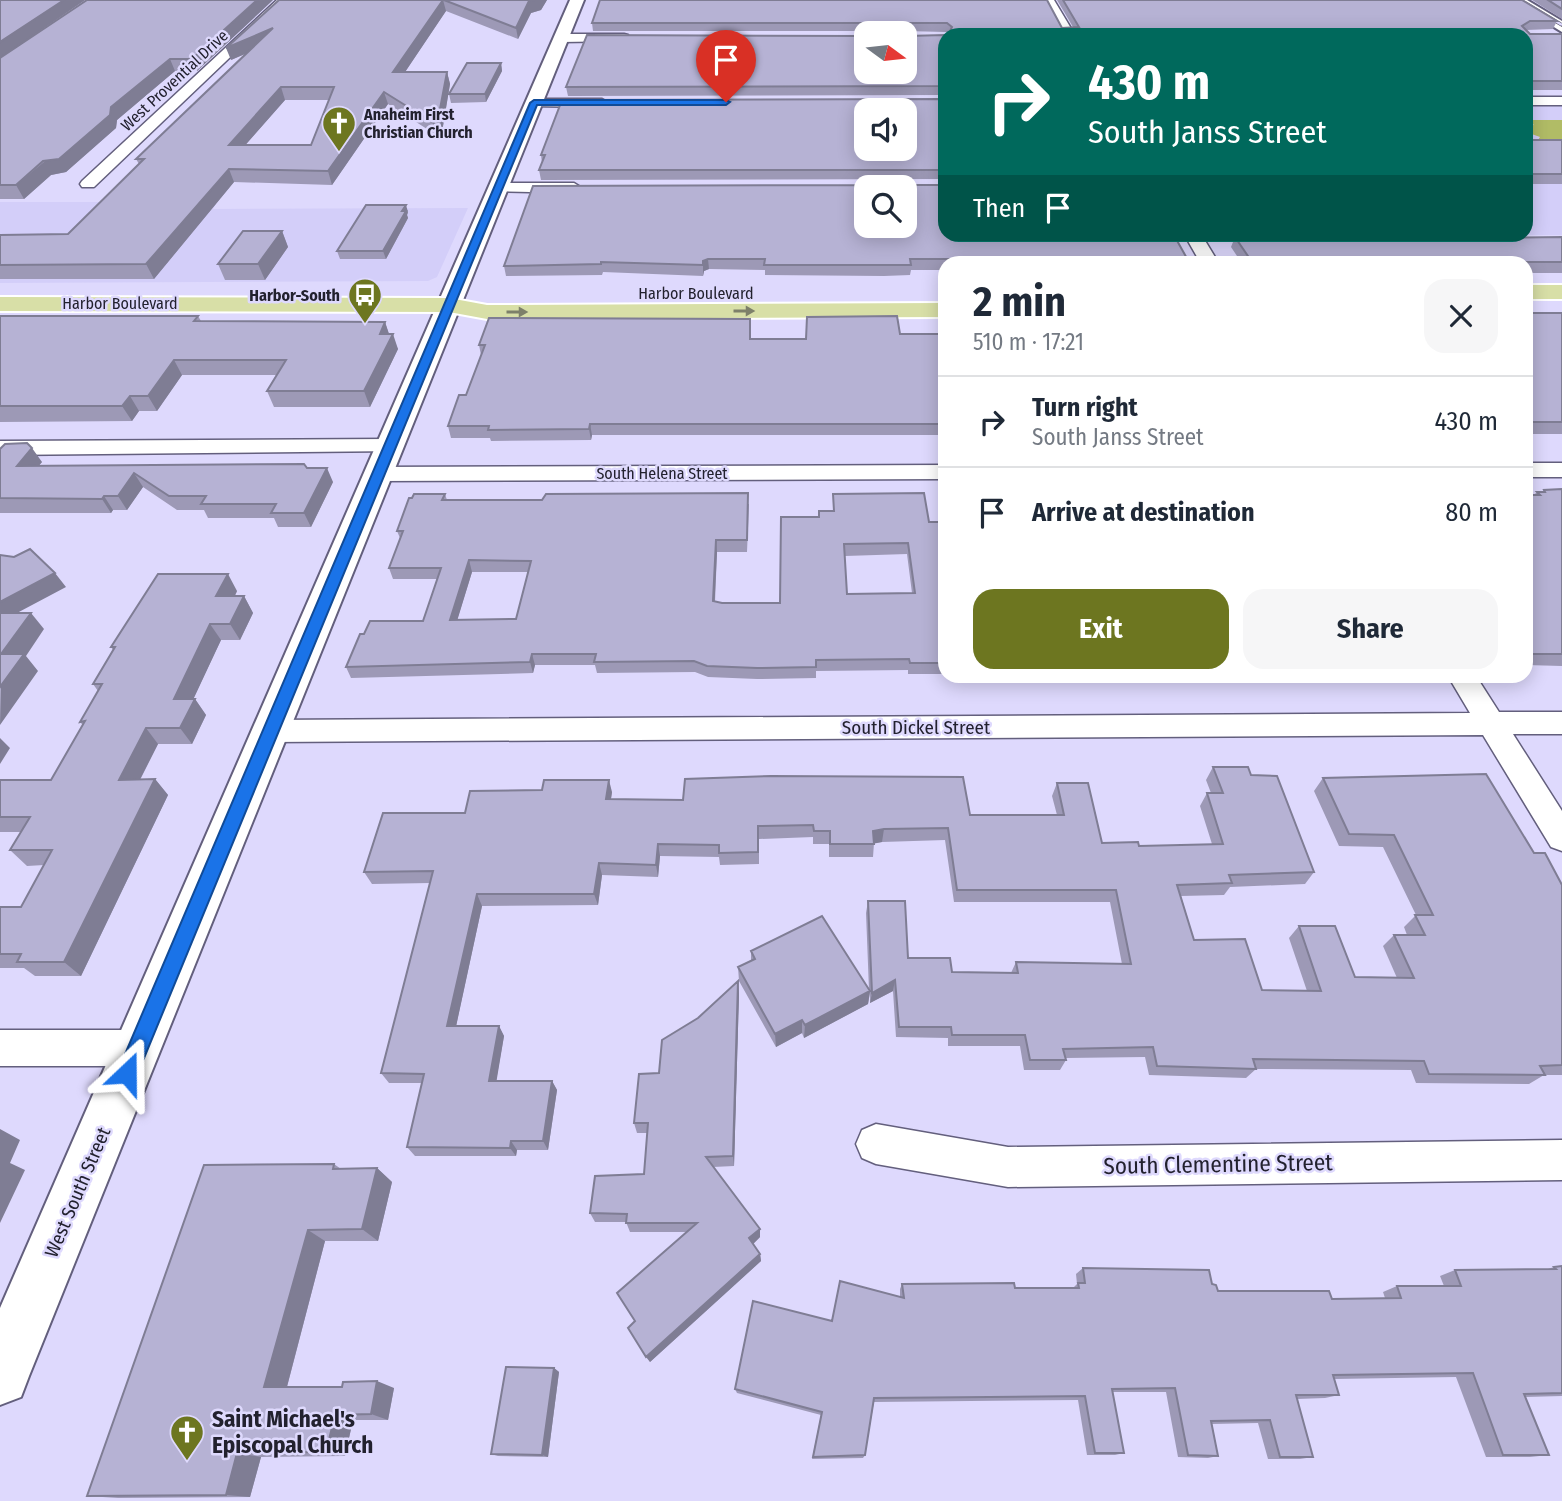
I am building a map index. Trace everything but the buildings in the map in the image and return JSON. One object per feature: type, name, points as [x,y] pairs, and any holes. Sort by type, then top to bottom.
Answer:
[{"type":"main road","points":[[1533,292],[1562,292]]},
{"type":"main road","name":"Harbor Boulevard","points":[[449,305],[487,294],[938,293]]},
{"type":"main road","name":"Harbor Boulevard","points":[[0,304],[449,305],[487,312],[938,310]]},
{"type":"main road","points":[[1533,307],[1562,307]]},
{"type":"street","name":"West Provential Drive","points":[[88,184],[284,0]]},
{"type":"street","name":"West South Street","points":[[0,1376],[577,0]]},
{"type":"street","points":[[1048,0],[1065,28]]},
{"type":"street","points":[[1517,0],[1558,33]]},
{"type":"street","points":[[561,38],[644,38]]},
{"type":"street","points":[[1533,101],[1562,101]]},
{"type":"street","points":[[534,103],[616,103]]},
{"type":"street","points":[[498,188],[596,188]]},
{"type":"street","name":"South Helena Street","points":[[0,448],[384,460],[938,472]]},
{"type":"street","points":[[1533,470],[1562,470]]},
{"type":"street","points":[[1466,683],[1562,838]]},
{"type":"street","name":"South Dickel Street","points":[[271,731],[1562,723]]},
{"type":"street","points":[[0,1048],[138,1048]]},
{"type":"street","name":"South Clementine Street","points":[[876,1144],[1008,1167],[1562,1160]]},
{"type":"shaded area","points":[[1533,105],[1562,105],[1562,235],[1533,235]]},
{"type":"shaded area","points":[[0,202],[217,202],[213,209],[468,208],[437,277],[428,281],[0,283]]},
{"type":"green space","points":[[1533,120],[1562,120],[1562,167],[1533,143],[1540,137],[1533,134]]},
{"type":"railway","points":[[1520,0],[1562,25]]},
{"type":"place","name":"Anaheim First Christian Church","points":[[339,153]]},
{"type":"place","name":"Harbor-South","points":[[365,325]]},
{"type":"place","name":"Saint Michael's Episcopal Church","points":[[187,1462]]},
{"type":"route","points":[[127,1073],[534,103],[726,102]]}]
